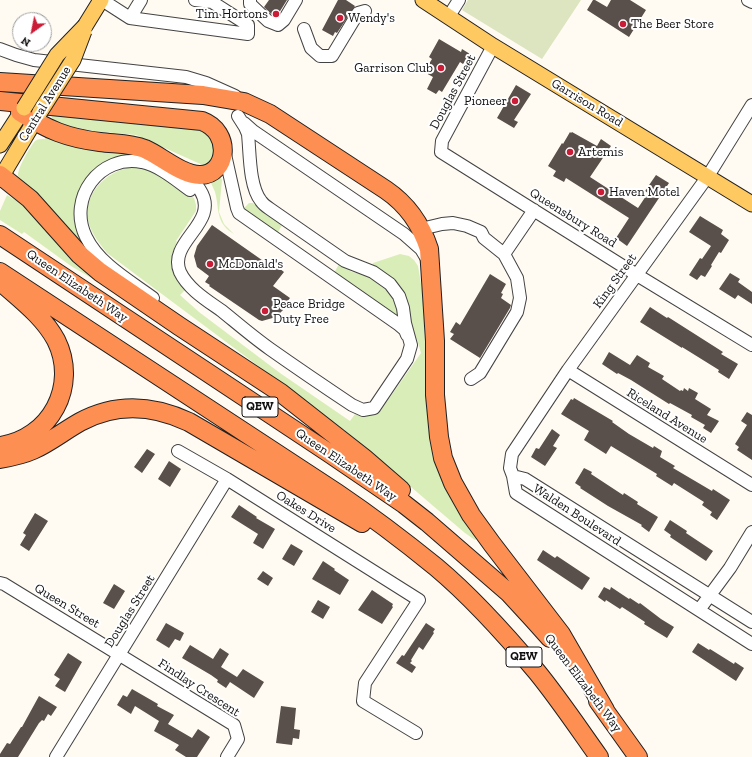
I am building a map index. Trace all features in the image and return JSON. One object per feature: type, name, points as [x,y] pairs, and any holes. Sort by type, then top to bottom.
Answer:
[{"type":"highway","points":[[0,82],[203,95],[244,102],[270,114],[396,197],[410,211],[421,229],[429,249],[435,341],[435,395],[438,431],[443,458],[453,483],[471,515],[561,634],[606,710]]},
{"type":"highway","points":[[0,101],[206,122],[219,134],[223,150],[221,160],[218,165],[208,173],[199,175],[194,174],[175,166],[158,155],[138,146],[89,140],[52,131],[30,113]]},
{"type":"highway","points":[[4,177],[30,199],[80,255],[100,272],[281,393],[364,458],[425,511],[509,593]]},
{"type":"highway","name":"Queen Elizabeth Way","points":[[0,235],[386,491],[427,522],[509,593],[532,618],[562,652],[606,710],[638,757]]},
{"type":"highway","points":[[1,275],[49,328],[60,349],[64,370],[62,392],[46,422],[32,435],[14,444],[1,456]]},
{"type":"highway","name":"QEW","points":[[1,275],[337,493],[380,523],[436,568],[472,601],[505,635],[537,672],[599,757]]},
{"type":"highway","points":[[1,456],[19,456],[82,421],[107,411],[132,407],[159,410],[174,414],[190,422],[436,568]]},
{"type":"main road","name":"Central Avenue","points":[[0,145],[30,113],[73,60],[85,26],[102,0]]},
{"type":"main road","name":"Garrison Road","points":[[423,0],[493,46],[752,204]]},
{"type":"main road","name":"Central Avenue","points":[[4,177],[30,113]]},
{"type":"street","points":[[102,0],[130,18],[248,34],[248,25],[212,2],[194,0]]},
{"type":"street","points":[[130,18],[141,0]]},
{"type":"street","points":[[250,0],[250,4],[268,21],[278,25],[284,20],[296,0]]},
{"type":"street","points":[[449,16],[459,0]]},
{"type":"street","points":[[748,0],[752,2]]},
{"type":"street","points":[[304,29],[311,48],[320,56],[332,56],[358,13],[365,11]]},
{"type":"street","name":"Douglas Street","points":[[441,152],[442,141],[493,46]]},
{"type":"street","points":[[0,49],[34,60],[170,74],[186,77],[225,91],[257,107]]},
{"type":"street","points":[[203,95],[225,105],[253,131],[409,238],[425,255],[431,272]]},
{"type":"street","name":"King Street","points":[[513,476],[510,468],[512,454],[568,370],[708,176],[752,105]]},
{"type":"street","points":[[175,166],[199,188],[204,201],[205,210],[202,218],[179,254],[178,265],[185,280],[198,293],[269,348],[352,405],[363,410],[371,409],[377,404],[409,355],[410,342],[401,301],[390,284],[373,272],[345,261],[270,209],[260,200],[253,182],[248,134],[238,116]]},
{"type":"street","points":[[222,142],[238,210],[242,216],[398,324],[405,330],[410,342]]},
{"type":"street","name":"Queensbury Road","points":[[441,152],[752,345]]},
{"type":"street","points":[[205,210],[202,202],[196,194],[160,169],[147,164],[128,161],[110,166],[94,178],[83,196],[80,216],[83,229],[89,243],[107,263],[281,393]]},
{"type":"street","points":[[236,202],[257,194]]},
{"type":"street","points":[[504,254],[534,210]]},
{"type":"street","points":[[421,229],[453,223],[467,226],[480,234],[504,254],[518,278],[520,298],[517,312],[480,373],[471,379]]},
{"type":"street","name":"Riceland Avenue","points":[[568,370],[752,485]]},
{"type":"street","name":"Oakes Drive","points":[[178,451],[227,479],[419,600],[365,683],[362,701],[416,733]]},
{"type":"street","name":"Walden Boulevard","points":[[752,622],[710,594],[525,479],[513,476],[516,493],[752,644]]},
{"type":"street","name":"Douglas Street","points":[[56,757],[227,479]]},
{"type":"street","points":[[699,610],[730,568],[752,532]]},
{"type":"street","name":"Queen Street","points":[[0,583],[119,654]]},
{"type":"street","name":"Findlay Crescent","points":[[119,654],[234,725],[238,739],[227,757]]},
{"type":"green space","points":[[468,0],[581,0],[542,59],[462,10]]},
{"type":"green space","points":[[52,113],[207,130],[218,149],[207,167],[136,135],[93,131],[55,123],[51,116]]},
{"type":"green space","points":[[45,136],[139,153],[138,157],[84,183],[87,251],[18,176],[22,163],[35,141],[45,139]]},
{"type":"green space","points":[[132,167],[157,173],[194,198],[196,211],[176,241],[177,242],[172,255],[171,262],[174,273],[186,289],[180,295],[199,312],[280,373],[350,421],[355,414],[361,416],[368,415],[381,410],[421,353],[418,341],[407,319],[372,266],[373,263],[400,254],[409,256],[414,260],[418,266],[423,296],[428,407],[478,538],[475,540],[465,533],[344,430],[107,253],[99,243],[89,224],[87,214],[89,204],[97,186],[104,179],[122,169]]},
{"type":"green space","points":[[220,176],[222,180],[219,212],[216,194],[210,181]]},
{"type":"green space","points":[[7,195],[27,207],[100,279],[98,282],[71,266],[24,232],[22,234],[0,220],[0,211]]},
{"type":"green space","points":[[249,203],[253,203],[282,225],[277,234],[243,209]]},
{"type":"green space","points":[[219,212],[224,224],[234,234],[224,226]]},
{"type":"green space","points":[[339,264],[352,272],[371,275],[395,296],[399,317],[334,273]]},
{"type":"building","name":"Tim Hortons","points":[[269,0],[287,0],[277,16],[272,15],[264,7]]},
{"type":"building","name":"Wendy's","points":[[338,0],[346,0],[355,6],[337,33],[335,32],[333,36],[322,30]]},
{"type":"building","name":"The Beer Store","points":[[593,0],[607,7],[611,0],[630,0],[646,10],[629,37],[587,10]]},
{"type":"building","name":"Garrison Club","points":[[439,39],[461,52],[462,49],[470,54],[463,64],[460,62],[442,92],[439,90],[436,94],[427,89],[433,77],[424,72],[432,59],[429,57]]},
{"type":"building","points":[[516,85],[531,94],[514,120],[518,122],[514,128],[497,118]]},
{"type":"building","name":"Haven Motel","points":[[570,132],[597,146],[601,139],[611,146],[590,177],[638,208],[648,193],[645,191],[656,175],[669,183],[627,246],[616,238],[629,218],[566,178],[564,182],[553,176],[556,171],[548,166]]},
{"type":"building","points":[[700,216],[723,230],[721,234],[729,240],[721,253],[719,252],[705,277],[701,275],[697,280],[689,275],[700,258],[702,259],[711,246],[689,232]]},
{"type":"building","points":[[212,225],[269,265],[271,262],[284,272],[273,286],[290,298],[284,306],[286,307],[276,317],[262,321],[259,320],[205,282],[209,276],[197,267],[194,256],[197,246]]},
{"type":"building","points":[[730,273],[740,279],[738,282],[752,292],[752,304],[738,295],[735,299],[719,289]]},
{"type":"building","points":[[490,274],[506,284],[501,293],[503,294],[501,298],[511,305],[480,358],[450,339],[454,334],[450,332],[456,322],[460,325]]},
{"type":"building","points":[[650,307],[723,352],[721,354],[738,364],[729,379],[718,372],[719,370],[640,322]]},
{"type":"building","points":[[609,352],[630,365],[637,355],[650,363],[648,367],[664,376],[662,379],[680,391],[683,391],[684,388],[688,391],[689,388],[698,393],[695,399],[711,409],[707,415],[719,421],[711,433],[703,428],[705,425],[691,417],[692,415],[670,403],[669,404],[602,364]]},
{"type":"building","points":[[574,398],[613,421],[612,422],[629,434],[653,448],[654,446],[662,451],[660,457],[675,466],[673,468],[712,491],[713,489],[730,500],[717,520],[710,515],[712,512],[702,505],[704,502],[674,483],[672,486],[656,476],[657,474],[611,446],[606,454],[584,440],[589,431],[561,414],[571,399],[573,400]]},
{"type":"building","points":[[747,412],[752,415],[752,460],[737,450],[739,447],[735,444],[747,425],[741,421]]},
{"type":"building","points":[[552,429],[560,435],[553,446],[557,448],[545,466],[531,457],[536,448],[539,449]]},
{"type":"building","points":[[147,449],[155,454],[142,473],[134,467]]},
{"type":"building","points":[[169,461],[181,469],[170,487],[158,479]]},
{"type":"building","points":[[584,468],[592,472],[591,474],[623,495],[624,493],[638,502],[637,504],[658,517],[649,532],[641,526],[642,525],[580,488],[581,487],[575,483]]},
{"type":"building","points":[[239,505],[257,517],[256,518],[275,529],[263,549],[253,543],[258,534],[231,517]]},
{"type":"building","points":[[35,513],[48,521],[29,551],[20,545],[26,535],[23,533]]},
{"type":"building","points":[[670,520],[713,551],[706,561],[670,537],[671,535],[664,530]]},
{"type":"building","points":[[291,544],[303,551],[294,566],[282,559]]},
{"type":"building","points":[[543,550],[555,558],[557,556],[590,578],[582,590],[537,560]]},
{"type":"building","points":[[323,561],[349,580],[340,595],[312,579]]},
{"type":"building","points":[[263,571],[273,578],[268,586],[257,579]]},
{"type":"building","points":[[114,584],[125,591],[114,609],[103,603]]},
{"type":"building","points":[[604,587],[610,590],[611,587],[629,599],[630,598],[639,604],[640,603],[674,627],[667,638],[644,624],[645,622],[622,607],[620,609],[598,597]]},
{"type":"building","points":[[372,590],[393,604],[393,607],[382,624],[358,610]]},
{"type":"building","points":[[318,600],[330,607],[323,619],[311,612]]},
{"type":"building","points":[[166,623],[184,633],[180,641],[175,639],[169,648],[156,640]]},
{"type":"building","points":[[426,623],[435,629],[433,632],[434,633],[423,650],[419,647],[411,660],[412,661],[410,663],[416,667],[412,673],[396,663],[402,655],[404,656]]},
{"type":"building","points":[[698,643],[734,664],[735,662],[744,668],[736,681],[692,652]]},
{"type":"building","points":[[190,645],[213,659],[220,648],[229,654],[221,667],[237,677],[243,669],[264,682],[254,698],[230,682],[226,688],[217,682],[218,680],[211,675],[182,658]]},
{"type":"building","points":[[68,653],[82,662],[65,692],[55,686],[60,679],[54,675]]},
{"type":"building","points":[[132,689],[158,704],[157,706],[174,715],[168,724],[192,738],[198,729],[210,737],[197,757],[186,757],[175,750],[179,745],[154,731],[159,721],[135,706],[131,714],[117,705],[123,695],[127,697]]},
{"type":"building","points":[[39,696],[57,707],[51,716],[48,714],[44,721],[42,720],[39,723],[18,757],[0,757],[0,754],[7,743],[10,744],[22,727]]},
{"type":"building","points":[[281,706],[296,708],[294,729],[300,730],[299,739],[293,738],[292,745],[276,743]]},
{"type":"place","name":"Tim Hortons","points":[[276,14]]},
{"type":"place","name":"Wendy's","points":[[340,18]]},
{"type":"place","name":"The Beer Store","points":[[623,24]]},
{"type":"place","name":"Garrison Club","points":[[441,68]]},
{"type":"place","name":"Pioneer","points":[[515,101]]},
{"type":"place","name":"Artemis","points":[[570,152]]},
{"type":"place","name":"Haven Motel","points":[[601,192]]},
{"type":"place","name":"McDonald's","points":[[210,264]]},
{"type":"place","name":"Peace Bridge Duty Free","points":[[265,311]]}]
